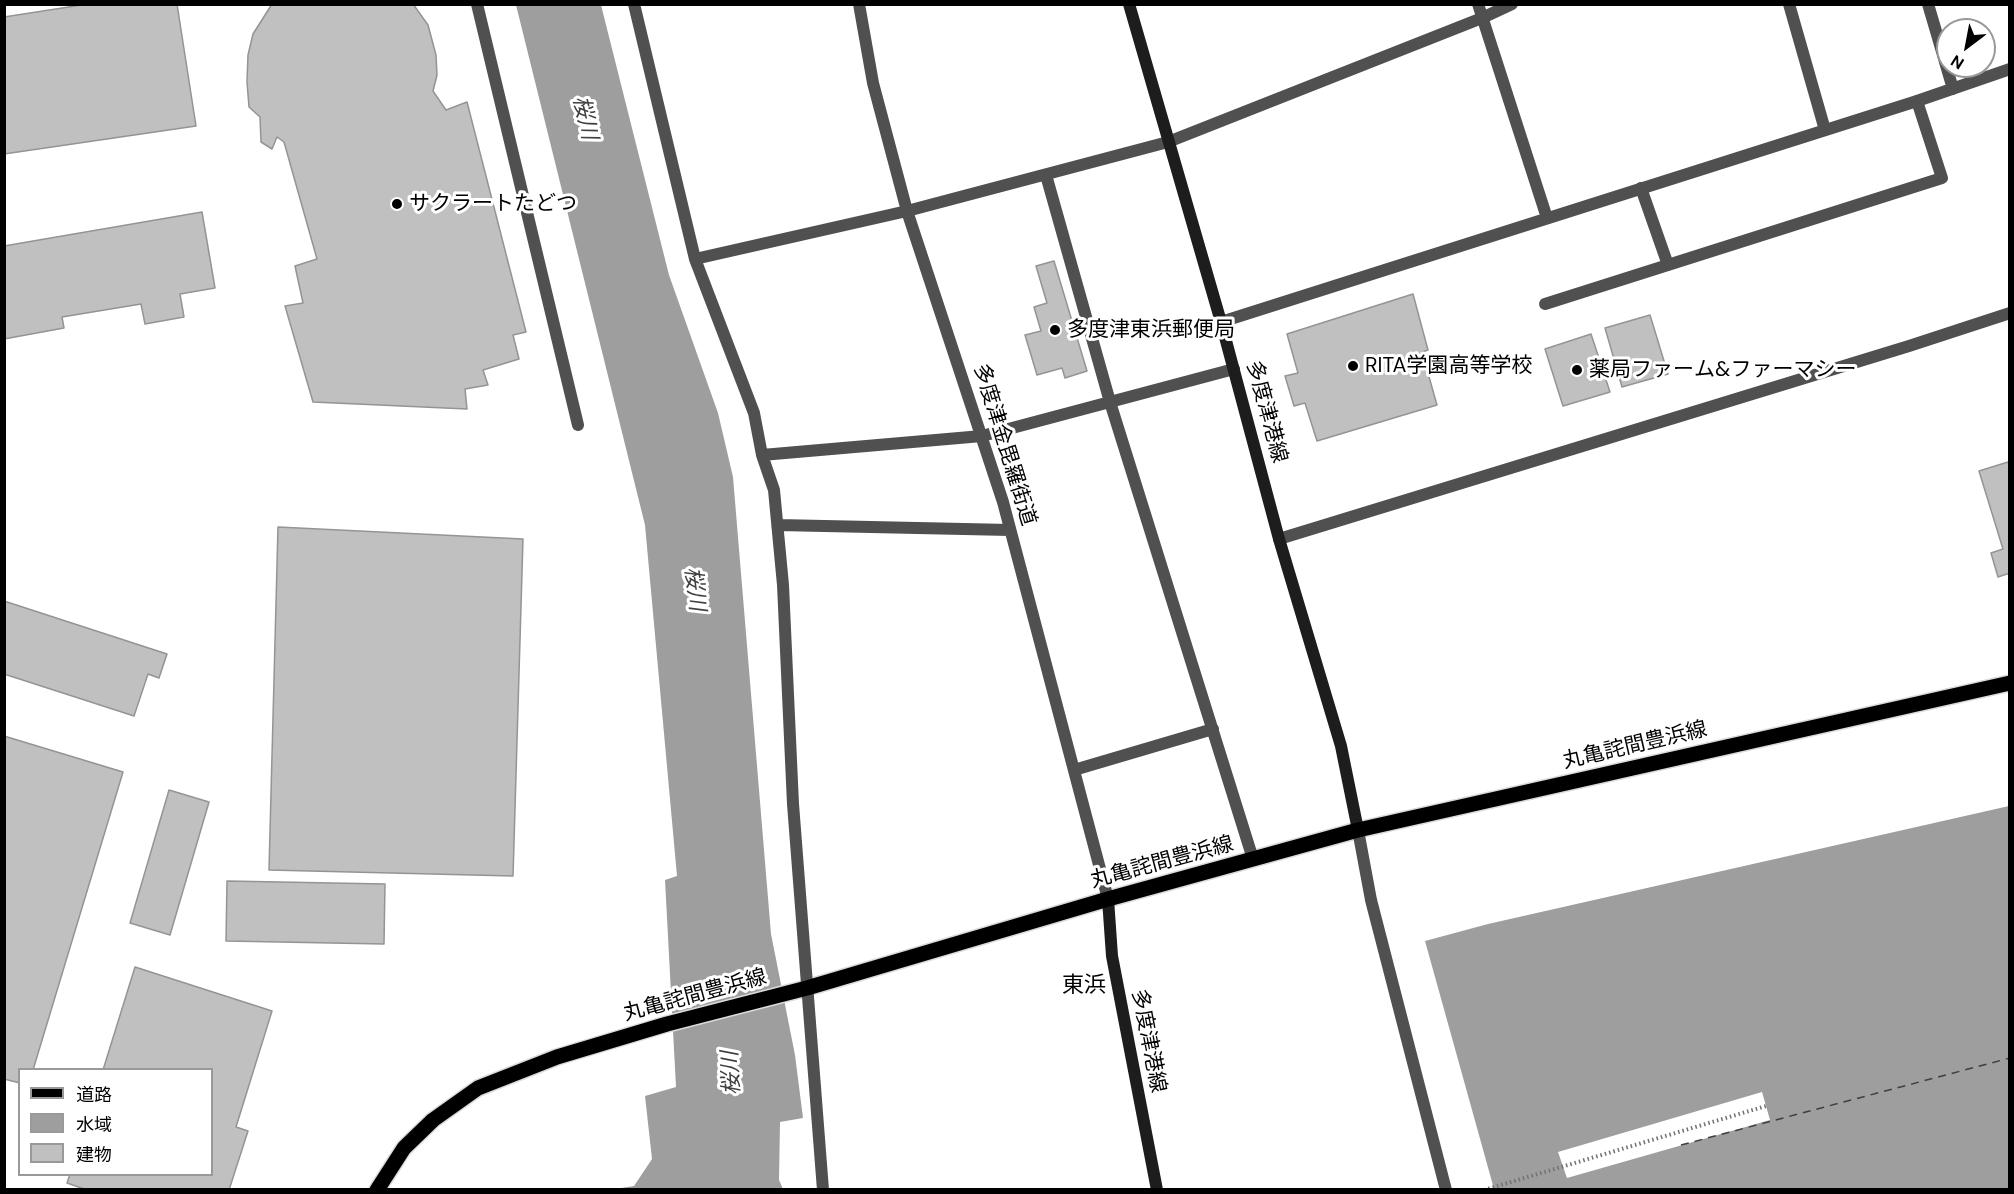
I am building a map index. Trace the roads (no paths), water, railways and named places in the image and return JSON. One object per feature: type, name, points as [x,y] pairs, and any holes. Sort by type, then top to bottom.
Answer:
[{"type":"main road","name":"多度津港線","points":[[1129,4],[1221,322],[1279,538],[1341,746],[1358,830]]},
{"type":"main road","name":"丸亀詫間豊浜線","points":[[376,1190],[404,1148],[433,1120],[478,1088],[556,1057],[667,1024],[807,988],[1108,899],[1358,830],[2010,683]]},
{"type":"main road","name":"多度津港線","points":[[1108,899],[1112,956],[1157,1190]]},
{"type":"street","points":[[477,4],[578,425]]},
{"type":"street","points":[[634,4],[695,259],[754,413],[762,455],[774,490],[783,585],[793,804],[823,1190]]},
{"type":"street","name":"多度津金毘羅街道","points":[[859,4],[873,83],[908,211],[982,436],[1010,530],[1108,899]]},
{"type":"street","points":[[1478,4],[1547,218]]},
{"type":"street","points":[[695,259],[908,211],[1168,142],[1482,18],[1512,4]]},
{"type":"street","points":[[1789,4],[1825,130]]},
{"type":"street","points":[[1928,4],[1953,89]]},
{"type":"street","points":[[1221,322],[1917,101],[2010,69]]},
{"type":"street","points":[[1545,304],[1942,178],[1917,101]]},
{"type":"street","points":[[1046,174],[1110,402],[1253,859]]},
{"type":"street","points":[[1641,188],[1668,265]]},
{"type":"street","points":[[1279,538],[1909,346],[2010,313]]},
{"type":"street","points":[[762,455],[982,436],[1234,369]]},
{"type":"street","points":[[778,525],[1010,530]]},
{"type":"street","points":[[1074,770],[1213,729]]},
{"type":"street","points":[[1358,830],[1371,900],[1446,1190]]},
{"type":"water","name":"桜川","points":[[516,5],[601,5],[669,275],[718,413],[733,477],[771,934],[795,1055],[803,1118],[780,1122],[779,1180],[783,1189],[615,1189],[634,1186],[652,1159],[645,1096],[676,1087],[665,880],[677,876],[645,525]]},
{"type":"water","points":[[2009,806],[2009,1189],[1494,1189],[1425,941],[1488,924]]},
{"type":"place","name":"サクラートたどつ","points":[[397,204]]},
{"type":"place","name":"多度津東浜郵便局","points":[[1055,330]]},
{"type":"place","name":"RITA学園高等学校","points":[[1353,366]]},
{"type":"place","name":"薬局ファーム&ファーマシー","points":[[1577,370]]},
{"type":"district","name":"東浜","points":[[1084,986]]}]
